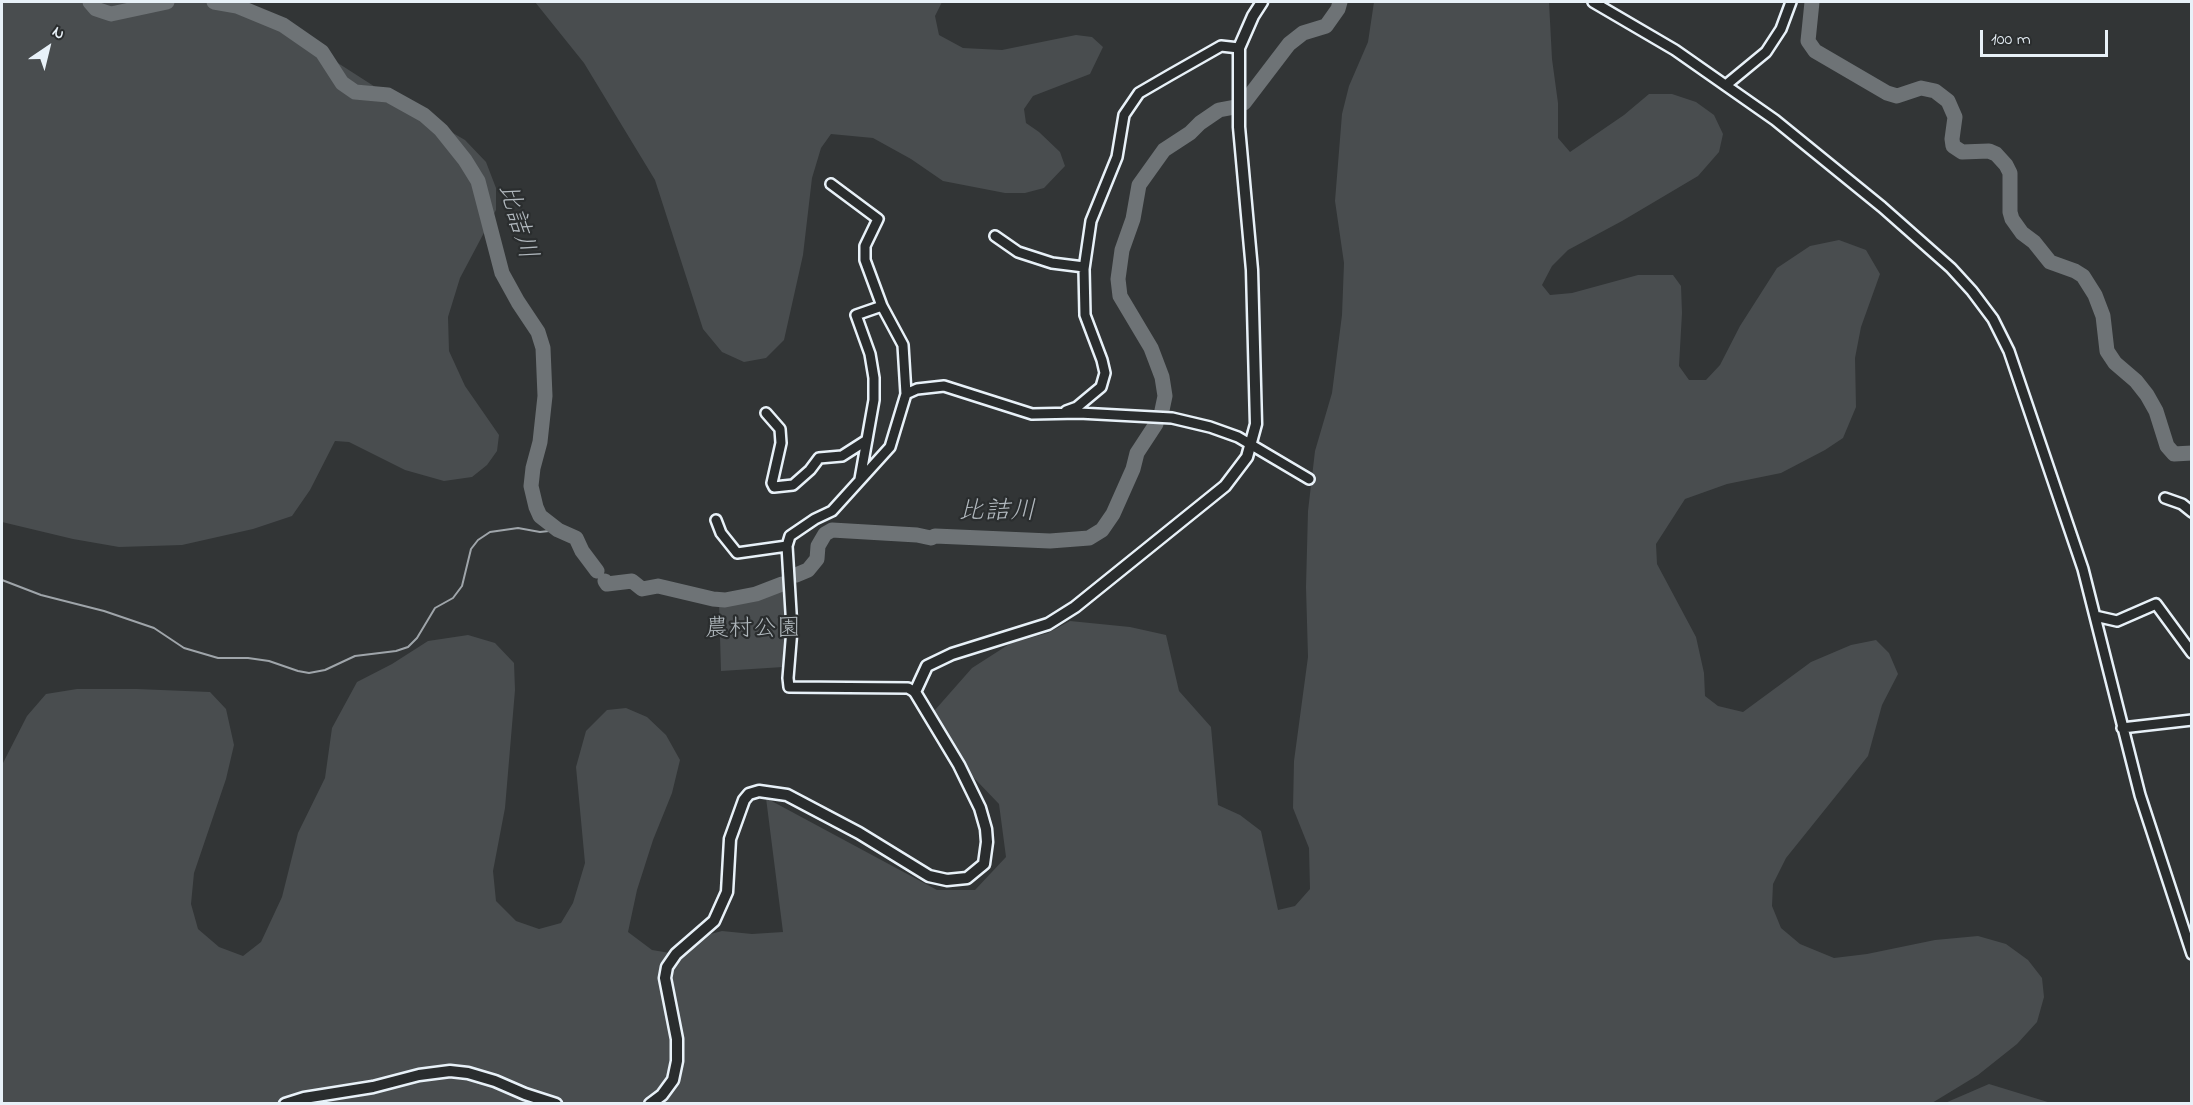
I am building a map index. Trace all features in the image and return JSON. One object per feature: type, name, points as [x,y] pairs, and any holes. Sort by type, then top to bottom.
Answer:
[{"type":"street","points":[[915,692],[927,666],[938,659],[1048,624],[1075,607],[1226,486],[1247,458],[1256,424],[1252,282],[1239,127],[1239,48],[1262,2]]},
{"type":"street","points":[[1593,2],[1667,45],[1775,120],[1882,207],[1951,268],[1993,319],[2009,351],[2083,569],[2140,795],[2192,954]]},
{"type":"street","points":[[1726,85],[1766,52],[1781,29],[1791,2]]},
{"type":"street","points":[[1058,414],[1077,407],[1101,387],[1105,373],[1085,315],[1084,267],[1091,221],[1117,157],[1124,115],[1139,93],[1221,46],[1239,48]]},
{"type":"street","points":[[650,1104],[662,1095],[673,1080],[677,1060],[676,1039],[664,978],[667,967],[676,954],[714,921],[727,892],[730,839],[744,800],[749,794],[759,791],[787,795],[859,833],[929,876],[947,880],[967,878],[984,864],[987,836],[980,808],[959,765],[915,692],[908,688],[789,687],[792,628],[787,546],[790,536],[815,519],[832,512],[890,447],[906,394],[903,345],[882,306],[865,260],[865,246],[878,219],[831,184]]},
{"type":"street","points":[[995,236],[1018,252],[1052,263],[1084,267]]},
{"type":"street","points":[[860,479],[874,400],[874,378],[870,354],[856,315],[882,306]]},
{"type":"street","points":[[906,394],[917,389],[944,386],[1032,414],[1172,418],[1238,437],[1309,478]]},
{"type":"street","points":[[766,412],[780,429],[780,451],[772,483],[774,487],[793,485],[810,470],[819,458],[842,456],[867,440]]},
{"type":"street","points":[[2165,498],[2182,504],[2192,513]]},
{"type":"street","points":[[716,520],[721,533],[736,553],[787,546]]},
{"type":"street","points":[[2095,616],[2117,621],[2156,604],[2192,653]]},
{"type":"street","points":[[2122,728],[2192,720]]},
{"type":"street","points":[[285,1104],[304,1098],[450,1071],[468,1073],[495,1081],[556,1104]]},
{"type":"green space","points":[[2,2],[236,2],[249,6],[394,99],[465,140],[486,162],[496,188],[496,210],[460,278],[448,317],[449,351],[465,386],[499,435],[497,451],[487,465],[472,477],[444,481],[405,470],[349,442],[335,441],[310,490],[292,516],[253,529],[182,545],[119,547],[2,522]]},
{"type":"green space","points":[[535,2],[942,2],[935,16],[939,35],[963,48],[1002,50],[1076,35],[1092,37],[1103,47],[1090,74],[1033,96],[1024,109],[1026,123],[1060,152],[1065,166],[1044,188],[1025,193],[1005,193],[943,181],[911,159],[873,138],[831,134],[821,148],[812,178],[803,255],[784,340],[766,358],[744,362],[722,352],[703,329],[655,180],[584,63]]},
{"type":"green space","points":[[1374,2],[1549,2],[1552,59],[1558,103],[1558,138],[1570,152],[1624,115],[1649,94],[1672,94],[1696,102],[1714,115],[1723,134],[1719,152],[1698,176],[1568,250],[1552,266],[1542,285],[1550,295],[1572,293],[1638,275],[1673,275],[1681,286],[1679,366],[1689,380],[1706,380],[1720,365],[1740,326],[1777,268],[1810,246],[1839,240],[1866,250],[1880,274],[1861,327],[1855,358],[1856,407],[1843,438],[1781,473],[1727,484],[1685,499],[1656,544],[1657,564],[1696,637],[1704,673],[1705,696],[1718,706],[1743,712],[1811,662],[1851,645],[1876,640],[1889,653],[1898,674],[1882,705],[1868,756],[1786,858],[1773,884],[1772,906],[1781,928],[1800,944],[1834,958],[1867,954],[1935,940],[1978,936],[2006,944],[2028,960],[2042,978],[2044,997],[2037,1022],[2017,1044],[1978,1075],[1932,1103],[2,1103],[2,765],[27,716],[46,694],[77,689],[210,692],[226,709],[234,745],[226,779],[194,873],[191,904],[198,929],[219,947],[243,956],[261,942],[282,897],[298,833],[325,778],[332,728],[357,682],[392,664],[428,641],[468,635],[495,643],[514,663],[515,690],[505,808],[493,871],[496,901],[516,921],[539,929],[561,923],[573,903],[585,863],[576,767],[586,731],[607,710],[626,708],[647,717],[666,735],[680,760],[672,793],[653,840],[637,890],[628,932],[652,950],[676,954],[699,937],[722,931],[752,934],[783,932],[766,798],[937,890],[975,890],[1006,857],[999,804],[951,754],[934,725],[935,710],[972,668],[1011,643],[1048,633],[1070,621],[1130,627],[1166,635],[1179,691],[1211,727],[1218,805],[1240,815],[1261,831],[1278,910],[1295,906],[1310,889],[1309,848],[1293,808],[1294,761],[1308,657],[1306,587],[1308,511],[1315,451],[1332,393],[1342,315],[1344,263],[1335,201],[1342,114],[1349,86],[1368,42]]},
{"type":"green space","name":"農村公園","points":[[785,587],[786,633],[783,667],[721,671],[719,602],[765,595]]},
{"type":"green space","points":[[1989,1084],[2051,1103],[1945,1103]]},
{"type":"waterway","name":"比詰川","points":[[90,2],[96,9],[111,14],[167,2]]},
{"type":"waterway","name":"比詰川","points":[[214,2],[237,6],[283,25],[322,52],[342,83],[355,92],[388,95],[424,115],[441,130],[465,160],[478,181],[502,273],[538,332],[543,348],[545,396],[540,442],[531,486],[536,507],[540,516],[558,530],[576,538],[582,551],[597,571]]},
{"type":"waterway","name":"比詰川","points":[[1244,103],[1289,44],[1303,33],[1326,26],[1340,2]]},
{"type":"waterway","name":"比詰川","points":[[1812,2],[1808,41],[1815,51],[1887,93],[1897,96],[1921,88],[1935,91],[1948,101],[1955,117],[1953,146],[1962,152],[1989,151],[1996,154],[2006,165],[2010,173],[2012,219],[2050,262],[2083,276],[2095,295],[2103,316],[2107,351],[2115,363],[2136,381],[2147,395],[2156,411],[2167,446],[2174,454],[2192,453]]},
{"type":"waterway","name":"比詰川","points":[[1161,415],[1165,396],[1162,377],[1151,348],[1120,296],[1118,279],[1122,250],[1133,219],[1139,185],[1164,150],[1219,110],[1235,107]]},
{"type":"waterway","name":"比詰川","points":[[796,575],[808,570],[817,559],[818,546],[825,534],[832,530],[917,535],[931,538],[935,536],[1050,541],[1089,538],[1102,530],[1113,514],[1133,469],[1137,453],[1156,424]]},
{"type":"waterway","points":[[2,580],[41,595],[104,611],[154,628],[184,648],[218,658],[269,661],[309,673],[325,670],[355,656],[396,651],[408,647],[417,638],[435,608],[453,598],[462,586],[471,549],[478,540],[490,532],[518,528],[540,532],[558,530]]},
{"type":"waterway","name":"比詰川","points":[[605,581],[607,584],[632,581],[642,589],[658,586],[725,600],[756,594],[782,584]]}]
